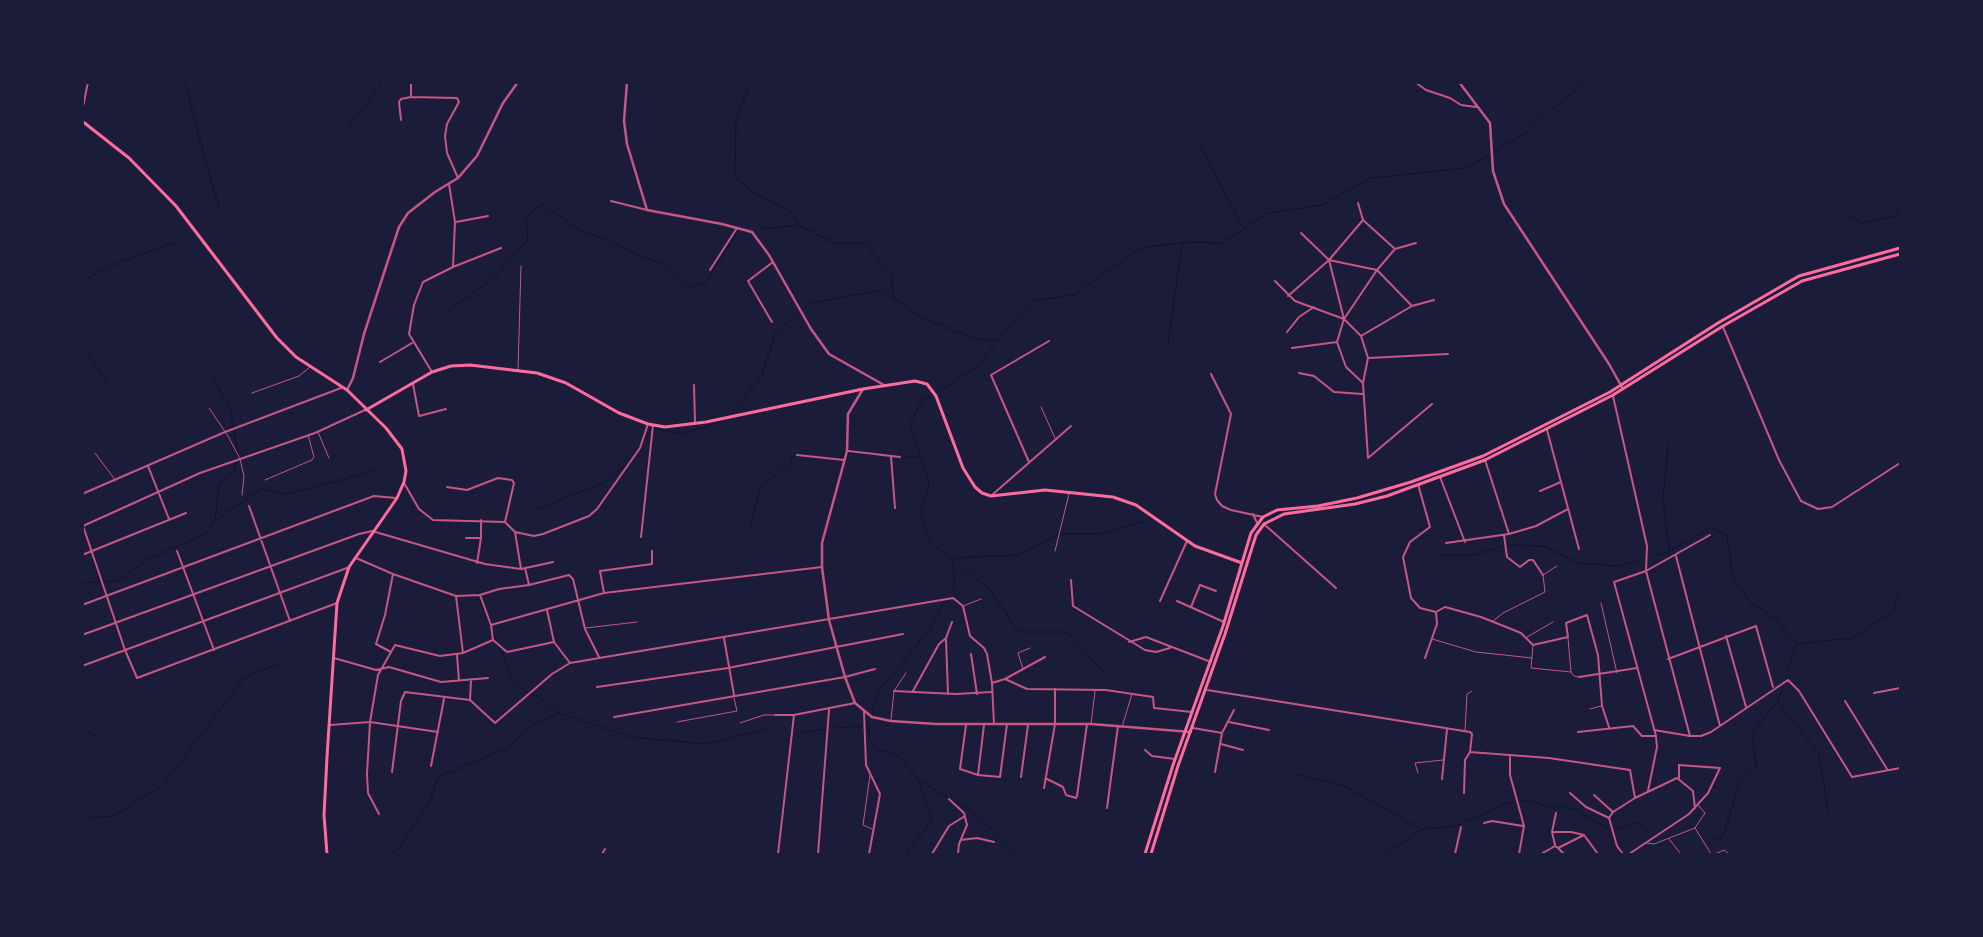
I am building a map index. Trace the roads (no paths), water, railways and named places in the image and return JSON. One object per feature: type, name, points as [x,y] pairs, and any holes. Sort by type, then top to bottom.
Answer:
[{"type":"main road","points":[[82,121],[129,158],[176,206],[277,338],[296,357],[347,390],[386,428],[402,449],[406,472],[404,482],[397,498],[355,557],[337,603],[324,815],[327,854]]},
{"type":"main road","points":[[1151,854],[1178,766],[1207,690],[1246,564],[1256,535],[1264,524],[1284,514],[1355,504],[1387,496],[1485,460],[1613,395],[1718,322],[1799,276],[1900,248]]},
{"type":"main road","points":[[1145,854],[1172,765],[1224,622],[1251,533],[1263,517],[1277,510],[1318,506],[1356,498],[1411,482],[1483,456],[1622,387],[1722,326],[1802,281],[1900,254]]},
{"type":"main road","points":[[366,410],[412,382],[432,372],[451,366],[470,365],[537,373],[564,382],[619,412],[653,427],[695,424],[863,389],[915,381],[930,386],[942,408],[962,468],[975,487],[991,496],[1030,490],[1113,497],[1136,505],[1187,541],[1246,564]]},
{"type":"main road","points":[[1386,488],[1387,496]]},
{"type":"main road","points":[[1377,491],[1378,498]]},
{"type":"main road","points":[[1172,765],[1178,766]]},
{"type":"street","points":[[82,112],[88,82]]},
{"type":"street","points":[[411,82],[411,97]]},
{"type":"street","points":[[347,390],[353,378],[364,334],[399,227],[408,213],[435,192],[458,178],[477,156],[503,103],[518,82]]},
{"type":"street","points":[[627,82],[625,129],[634,169],[647,210]]},
{"type":"street","points":[[1415,82],[1426,90],[1450,98],[1461,105],[1478,107]]},
{"type":"street","points":[[1459,82],[1491,127],[1493,171],[1504,204],[1609,364],[1622,387]]},
{"type":"street","points":[[401,120],[399,100],[411,97],[458,100],[447,124],[446,136],[447,153],[458,178]]},
{"type":"street","points":[[449,184],[455,222],[453,267]]},
{"type":"street","points":[[612,201],[752,232],[773,262],[810,329],[829,354],[886,386]]},
{"type":"street","points":[[1358,203],[1363,220],[1395,248]]},
{"type":"street","points":[[455,222],[488,216]]},
{"type":"street","points":[[1288,296],[1329,260],[1363,220]]},
{"type":"street","points":[[710,270],[737,228]]},
{"type":"street","points":[[1301,233],[1329,260],[1344,319]]},
{"type":"street","points":[[1363,384],[1346,367],[1337,342],[1344,319],[1377,270],[1395,248],[1416,244]]},
{"type":"street","points":[[432,372],[412,342],[409,334],[414,306],[423,282],[453,267],[501,248]]},
{"type":"street","points":[[1329,260],[1377,270],[1412,306]]},
{"type":"street","points":[[772,322],[748,281],[773,262]]},
{"type":"street","points":[[1275,281],[1288,296],[1344,319],[1361,336],[1368,358],[1363,384],[1368,458],[1432,404]]},
{"type":"street","points":[[1361,336],[1412,306],[1434,300]]},
{"type":"street","points":[[1287,332],[1299,318],[1314,307]]},
{"type":"street","points":[[1722,326],[1779,460],[1801,501],[1818,509],[1832,507],[1900,463]]},
{"type":"street","points":[[1029,462],[991,375],[1049,341]]},
{"type":"street","points":[[380,362],[412,342]]},
{"type":"street","points":[[1292,348],[1337,342]]},
{"type":"street","points":[[1368,358],[1448,354]]},
{"type":"street","points":[[1299,373],[1314,376],[1334,392],[1363,394]]},
{"type":"street","points":[[1211,374],[1231,414],[1215,494],[1222,506],[1231,510],[1263,517]]},
{"type":"street","points":[[412,382],[419,416],[446,409]]},
{"type":"street","points":[[694,385],[695,424]]},
{"type":"street","points":[[82,494],[116,481],[225,432],[343,387]]},
{"type":"street","points":[[863,389],[848,414],[847,451],[822,543],[822,568],[829,620],[845,677],[855,703],[872,717],[891,721],[966,725],[1089,724],[1191,732]]},
{"type":"street","points":[[1613,395],[1648,546],[1646,571],[1690,736]]},
{"type":"street","points":[[337,603],[137,678],[125,650],[94,552],[83,525],[200,473],[308,436],[366,410]]},
{"type":"street","points":[[404,482],[418,509],[433,520],[505,522],[515,532],[534,536],[543,534],[589,516],[597,509],[640,448],[648,424]]},
{"type":"street","points":[[991,496],[1071,426]]},
{"type":"street","points":[[641,537],[653,427]]},
{"type":"street","points":[[1547,430],[1579,549]]},
{"type":"street","points":[[847,451],[900,457]]},
{"type":"street","points":[[797,455],[844,460]]},
{"type":"street","points":[[891,456],[895,508]]},
{"type":"street","points":[[1485,460],[1508,534]]},
{"type":"street","points":[[148,466],[169,519]]},
{"type":"street","points":[[447,486],[467,490],[498,478],[512,480],[514,482],[505,522]]},
{"type":"street","points":[[1440,478],[1465,542]]},
{"type":"street","points":[[1540,491],[1561,482]]},
{"type":"street","points":[[1418,484],[1430,528],[1408,545],[1403,557],[1406,578],[1415,605],[1436,612],[1445,607],[1493,621],[1528,637],[1533,645],[1568,637],[1566,623],[1587,615],[1598,655],[1602,706],[1610,728]]},
{"type":"street","points":[[82,604],[184,568],[374,496],[397,498]]},
{"type":"street","points":[[249,506],[290,622]]},
{"type":"street","points":[[1446,543],[1465,542],[1508,534],[1536,526],[1568,510]]},
{"type":"street","points":[[82,555],[94,552],[186,513]]},
{"type":"street","points":[[1254,514],[1257,523]]},
{"type":"street","points":[[477,563],[481,538],[481,520]]},
{"type":"street","points":[[1264,524],[1336,588]]},
{"type":"street","points":[[82,635],[359,534],[372,531],[418,543],[477,563],[521,570],[553,562]]},
{"type":"street","points":[[515,532],[521,570]]},
{"type":"street","points":[[1504,535],[1507,557],[1520,567],[1529,560],[1533,560],[1543,575]]},
{"type":"street","points":[[1648,791],[1657,747],[1656,736],[1614,582],[1646,571],[1676,556],[1710,535]]},
{"type":"street","points":[[466,538],[481,538]]},
{"type":"street","points":[[1160,601],[1187,541]]},
{"type":"street","points":[[177,551],[214,650]]},
{"type":"street","points":[[604,593],[600,571],[652,564],[652,551]]},
{"type":"street","points":[[1676,556],[1720,727]]},
{"type":"street","points":[[355,557],[392,574],[456,596],[480,595],[499,589],[529,585],[570,575],[585,628],[599,657]]},
{"type":"street","points":[[82,666],[350,567]]},
{"type":"street","points":[[525,568],[529,585]]},
{"type":"street","points":[[491,625],[604,593],[822,568]]},
{"type":"street","points":[[391,652],[376,644],[385,615],[392,574]]},
{"type":"street","points":[[1071,580],[1074,606],[1129,642],[1145,650],[1156,652],[1170,648]]},
{"type":"street","points":[[1191,607],[1200,585],[1216,591]]},
{"type":"street","points":[[480,595],[491,625],[493,640],[507,652],[554,642]]},
{"type":"street","points":[[456,596],[463,653]]},
{"type":"street","points":[[392,772],[402,695],[405,692],[444,699],[470,700],[493,722],[500,720],[552,674],[570,663],[953,598],[963,606],[970,636],[984,648],[987,654],[992,683],[994,724]]},
{"type":"street","points":[[1176,601],[1224,622]]},
{"type":"street","points":[[547,610],[554,642],[570,663]]},
{"type":"street","points":[[1425,658],[1437,624],[1436,612]]},
{"type":"street","points":[[948,694],[946,638],[952,622]]},
{"type":"street","points":[[1668,659],[1726,636],[1757,627],[1773,688]]},
{"type":"street","points":[[597,687],[728,668],[903,634]]},
{"type":"street","points":[[1726,636],[1746,707]]},
{"type":"street","points":[[1129,642],[1146,637],[1161,641],[1170,648],[1215,663]]},
{"type":"street","points":[[724,638],[734,695]]},
{"type":"street","points":[[913,691],[939,644],[946,638]]},
{"type":"street","points":[[379,814],[368,793],[366,774],[370,722],[376,678],[395,645],[440,656],[457,655],[493,640]]},
{"type":"street","points":[[971,654],[977,694]]},
{"type":"street","points":[[457,655],[459,681]]},
{"type":"street","points":[[333,657],[376,670],[384,667],[441,682],[488,678]]},
{"type":"street","points":[[992,683],[1005,679],[1044,657]]},
{"type":"street","points":[[1579,677],[1600,676],[1637,668]]},
{"type":"street","points":[[614,717],[845,677],[875,669]]},
{"type":"street","points":[[1005,679],[1027,689],[1095,690],[1153,697],[1155,708],[1192,712]]},
{"type":"street","points":[[470,700],[471,680]]},
{"type":"street","points":[[1654,730],[1701,736],[1720,727],[1773,688],[1786,681],[1791,681],[1852,777],[1900,768]]},
{"type":"street","points":[[1874,693],[1900,688]]},
{"type":"street","points":[[1044,788],[1055,724],[1056,689]]},
{"type":"street","points":[[1207,690],[1466,731],[1472,734],[1470,752],[1465,760],[1464,793]]},
{"type":"street","points":[[894,691],[948,694],[992,692]]},
{"type":"street","points":[[432,766],[444,699]]},
{"type":"street","points":[[1845,701],[1887,769]]},
{"type":"street","points":[[775,715],[794,715],[829,710],[855,703]]},
{"type":"street","points":[[818,854],[829,710]]},
{"type":"street","points":[[1215,772],[1222,733],[1234,710]]},
{"type":"street","points":[[864,712],[866,765],[880,794],[869,854]]},
{"type":"street","points":[[778,854],[794,715]]},
{"type":"street","points":[[330,725],[370,722],[438,732]]},
{"type":"street","points":[[1229,722],[1269,730]]},
{"type":"street","points":[[966,725],[960,769],[978,775],[1000,777],[1007,724]]},
{"type":"street","points":[[1021,777],[1028,724]]},
{"type":"street","points":[[1047,779],[1063,787],[1066,795],[1076,798],[1089,724]]},
{"type":"street","points":[[978,775],[984,725]]},
{"type":"street","points":[[1107,808],[1118,726]]},
{"type":"street","points":[[1578,732],[1633,726],[1642,736],[1656,736]]},
{"type":"street","points":[[1193,728],[1222,733]]},
{"type":"street","points":[[1442,779],[1442,760],[1447,729]]},
{"type":"street","points":[[1221,744],[1243,750]]},
{"type":"street","points":[[1145,750],[1152,756],[1175,759]]},
{"type":"street","points":[[1470,752],[1510,757],[1549,758],[1630,770],[1635,798]]},
{"type":"street","points":[[1510,757],[1510,775],[1524,826],[1519,854]]},
{"type":"street","points":[[1629,854],[1695,808],[1711,787],[1719,766],[1679,765],[1679,778],[1693,791],[1695,808]]},
{"type":"street","points":[[1609,818],[1613,812],[1635,798],[1679,778]]},
{"type":"street","points":[[1570,793],[1586,807],[1609,818],[1617,846],[1623,854]]},
{"type":"street","points":[[1594,795],[1613,812]]},
{"type":"street","points":[[950,799],[966,816],[967,825],[958,854]]},
{"type":"street","points":[[1556,813],[1552,832],[1557,847],[1564,854]]},
{"type":"street","points":[[932,854],[949,826],[966,816]]},
{"type":"street","points":[[1484,823],[1492,821],[1524,826]]},
{"type":"street","points":[[1455,854],[1461,827]]},
{"type":"street","points":[[1552,832],[1571,832],[1584,835],[1598,854]]},
{"type":"street","points":[[1541,854],[1584,835]]},
{"type":"street","points":[[961,840],[977,838],[994,842]]},
{"type":"street","points":[[602,854],[605,849]]},
{"type":"lane","points":[[518,370],[521,266]]},
{"type":"lane","points":[[252,393],[299,376],[312,366]]},
{"type":"lane","points":[[1041,407],[1056,439]]},
{"type":"lane","points":[[210,408],[240,459],[244,476],[242,495]]},
{"type":"lane","points":[[318,432],[328,458]]},
{"type":"lane","points":[[265,480],[312,460],[314,457],[308,436]]},
{"type":"lane","points":[[95,453],[116,481]]},
{"type":"lane","points":[[1055,551],[1069,492]]},
{"type":"lane","points":[[1493,621],[1503,613],[1545,592],[1543,575],[1556,566]]},
{"type":"lane","points":[[963,606],[981,599]]},
{"type":"lane","points":[[1601,603],[1617,673]]},
{"type":"lane","points":[[585,628],[637,622]]},
{"type":"lane","points":[[1528,637],[1553,622]]},
{"type":"lane","points":[[1568,637],[1571,672],[1574,676],[1579,677]]},
{"type":"lane","points":[[1431,639],[1476,652],[1532,658]]},
{"type":"lane","points":[[1533,645],[1532,668],[1571,672]]},
{"type":"lane","points":[[1023,669],[1018,653],[1030,648]]},
{"type":"lane","points":[[891,721],[894,691],[906,673]]},
{"type":"lane","points":[[1089,724],[1095,690]]},
{"type":"lane","points":[[1466,731],[1467,694],[1472,691]]},
{"type":"lane","points":[[1122,726],[1132,694]]},
{"type":"lane","points":[[677,722],[737,711],[734,695]]},
{"type":"lane","points":[[1590,710],[1602,706]]},
{"type":"lane","points":[[740,724],[764,716],[775,715]]},
{"type":"lane","points":[[1418,773],[1415,762],[1442,760]]},
{"type":"lane","points":[[870,774],[863,825],[874,830]]},
{"type":"lane","points":[[1646,843],[1654,844],[1695,828],[1705,813],[1698,805]]},
{"type":"lane","points":[[1695,828],[1711,854]]},
{"type":"lane","points":[[1669,838],[1681,854]]},
{"type":"lane","points":[[1715,854],[1724,850],[1729,854]]},
{"type":"waterway","points":[[185,82],[220,209]]},
{"type":"waterway","points":[[349,126],[383,82]]},
{"type":"waterway","points":[[751,82],[736,120],[735,177],[755,194],[789,210],[799,225]]},
{"type":"waterway","points":[[940,391],[978,366],[1009,326],[1033,301],[1074,295],[1140,248],[1191,242],[1223,243],[1267,213],[1323,205],[1370,178],[1467,168],[1526,133],[1548,112],[1586,82]]},
{"type":"waterway","points":[[1199,144],[1244,229]]},
{"type":"waterway","points":[[445,313],[495,277],[528,239],[526,217],[542,204],[577,228],[661,264],[687,289],[705,283],[738,231]]},
{"type":"waterway","points":[[1847,214],[1862,223],[1896,216],[1900,209]]},
{"type":"waterway","points":[[763,229],[799,225],[834,243],[864,243],[892,274],[893,297]]},
{"type":"waterway","points":[[82,282],[105,268],[173,243]]},
{"type":"waterway","points":[[1168,344],[1182,243]]},
{"type":"waterway","points":[[806,307],[811,303],[883,290],[922,318],[977,339],[999,340]]},
{"type":"waterway","points":[[733,410],[761,377],[776,332],[797,315]]},
{"type":"waterway","points":[[82,346],[107,382]]},
{"type":"waterway","points":[[213,377],[230,409],[238,453],[234,472],[219,484],[215,519]]},
{"type":"waterway","points":[[933,394],[922,400],[910,424],[929,483],[921,512],[929,542],[952,558],[955,585],[949,594]]},
{"type":"waterway","points":[[643,441],[652,428],[681,434],[724,421]]},
{"type":"waterway","points":[[1668,445],[1663,499],[1669,551]]},
{"type":"waterway","points":[[635,454],[640,447]]},
{"type":"waterway","points":[[840,459],[844,453],[878,455]]},
{"type":"waterway","points":[[750,528],[760,488],[791,463],[792,457],[799,456]]},
{"type":"waterway","points":[[536,509],[609,481],[633,457]]},
{"type":"waterway","points":[[823,457],[832,458]]},
{"type":"waterway","points":[[899,457],[919,457]]},
{"type":"waterway","points":[[82,583],[117,581],[150,558],[206,534],[215,520],[262,489],[288,494],[374,471]]},
{"type":"waterway","points":[[954,558],[1018,555],[1060,534],[1100,534],[1146,521]]},
{"type":"waterway","points":[[1655,556],[1669,552],[1711,527],[1727,535],[1733,578],[1751,603],[1775,618],[1797,644]]},
{"type":"waterway","points":[[82,529],[86,537]]},
{"type":"waterway","points":[[1441,555],[1474,555],[1506,545],[1544,546],[1578,563],[1617,566],[1639,560]]},
{"type":"waterway","points":[[953,559],[990,590],[1019,632],[1068,632],[1103,672]]},
{"type":"waterway","points":[[93,560],[100,583]]},
{"type":"waterway","points":[[1788,670],[1797,644],[1852,638],[1893,611],[1900,588]]},
{"type":"waterway","points":[[476,591],[491,627]]},
{"type":"waterway","points":[[872,709],[880,688],[923,637],[928,634],[944,602]]},
{"type":"waterway","points":[[492,631],[498,643]]},
{"type":"waterway","points":[[500,647],[512,679],[530,695],[536,695],[559,713]]},
{"type":"waterway","points":[[82,818],[114,816],[163,785],[244,678],[281,662]]},
{"type":"waterway","points":[[1697,829],[1710,843],[1723,836],[1740,782],[1756,767],[1752,733],[1778,701],[1781,691]]},
{"type":"waterway","points":[[1778,702],[1819,754],[1828,811]]},
{"type":"waterway","points":[[391,854],[400,847],[431,799],[438,777],[506,749],[534,724],[559,713],[631,737],[705,744],[772,728]]},
{"type":"waterway","points":[[867,721],[870,739],[878,750],[897,755],[919,780],[975,814],[1018,854]]},
{"type":"waterway","points":[[834,728],[861,726]]},
{"type":"waterway","points":[[800,733],[826,729]]},
{"type":"waterway","points":[[82,730],[98,737]]},
{"type":"waterway","points":[[1294,774],[1343,785],[1421,829]]},
{"type":"waterway","points":[[906,854],[932,820],[919,781]]},
{"type":"waterway","points":[[1523,801],[1530,800],[1552,809],[1561,806],[1574,809],[1610,830]]},
{"type":"waterway","points":[[1386,854],[1422,829],[1457,826],[1506,803],[1517,802]]},
{"type":"waterway","points":[[1618,828],[1639,823],[1647,831]]}]
